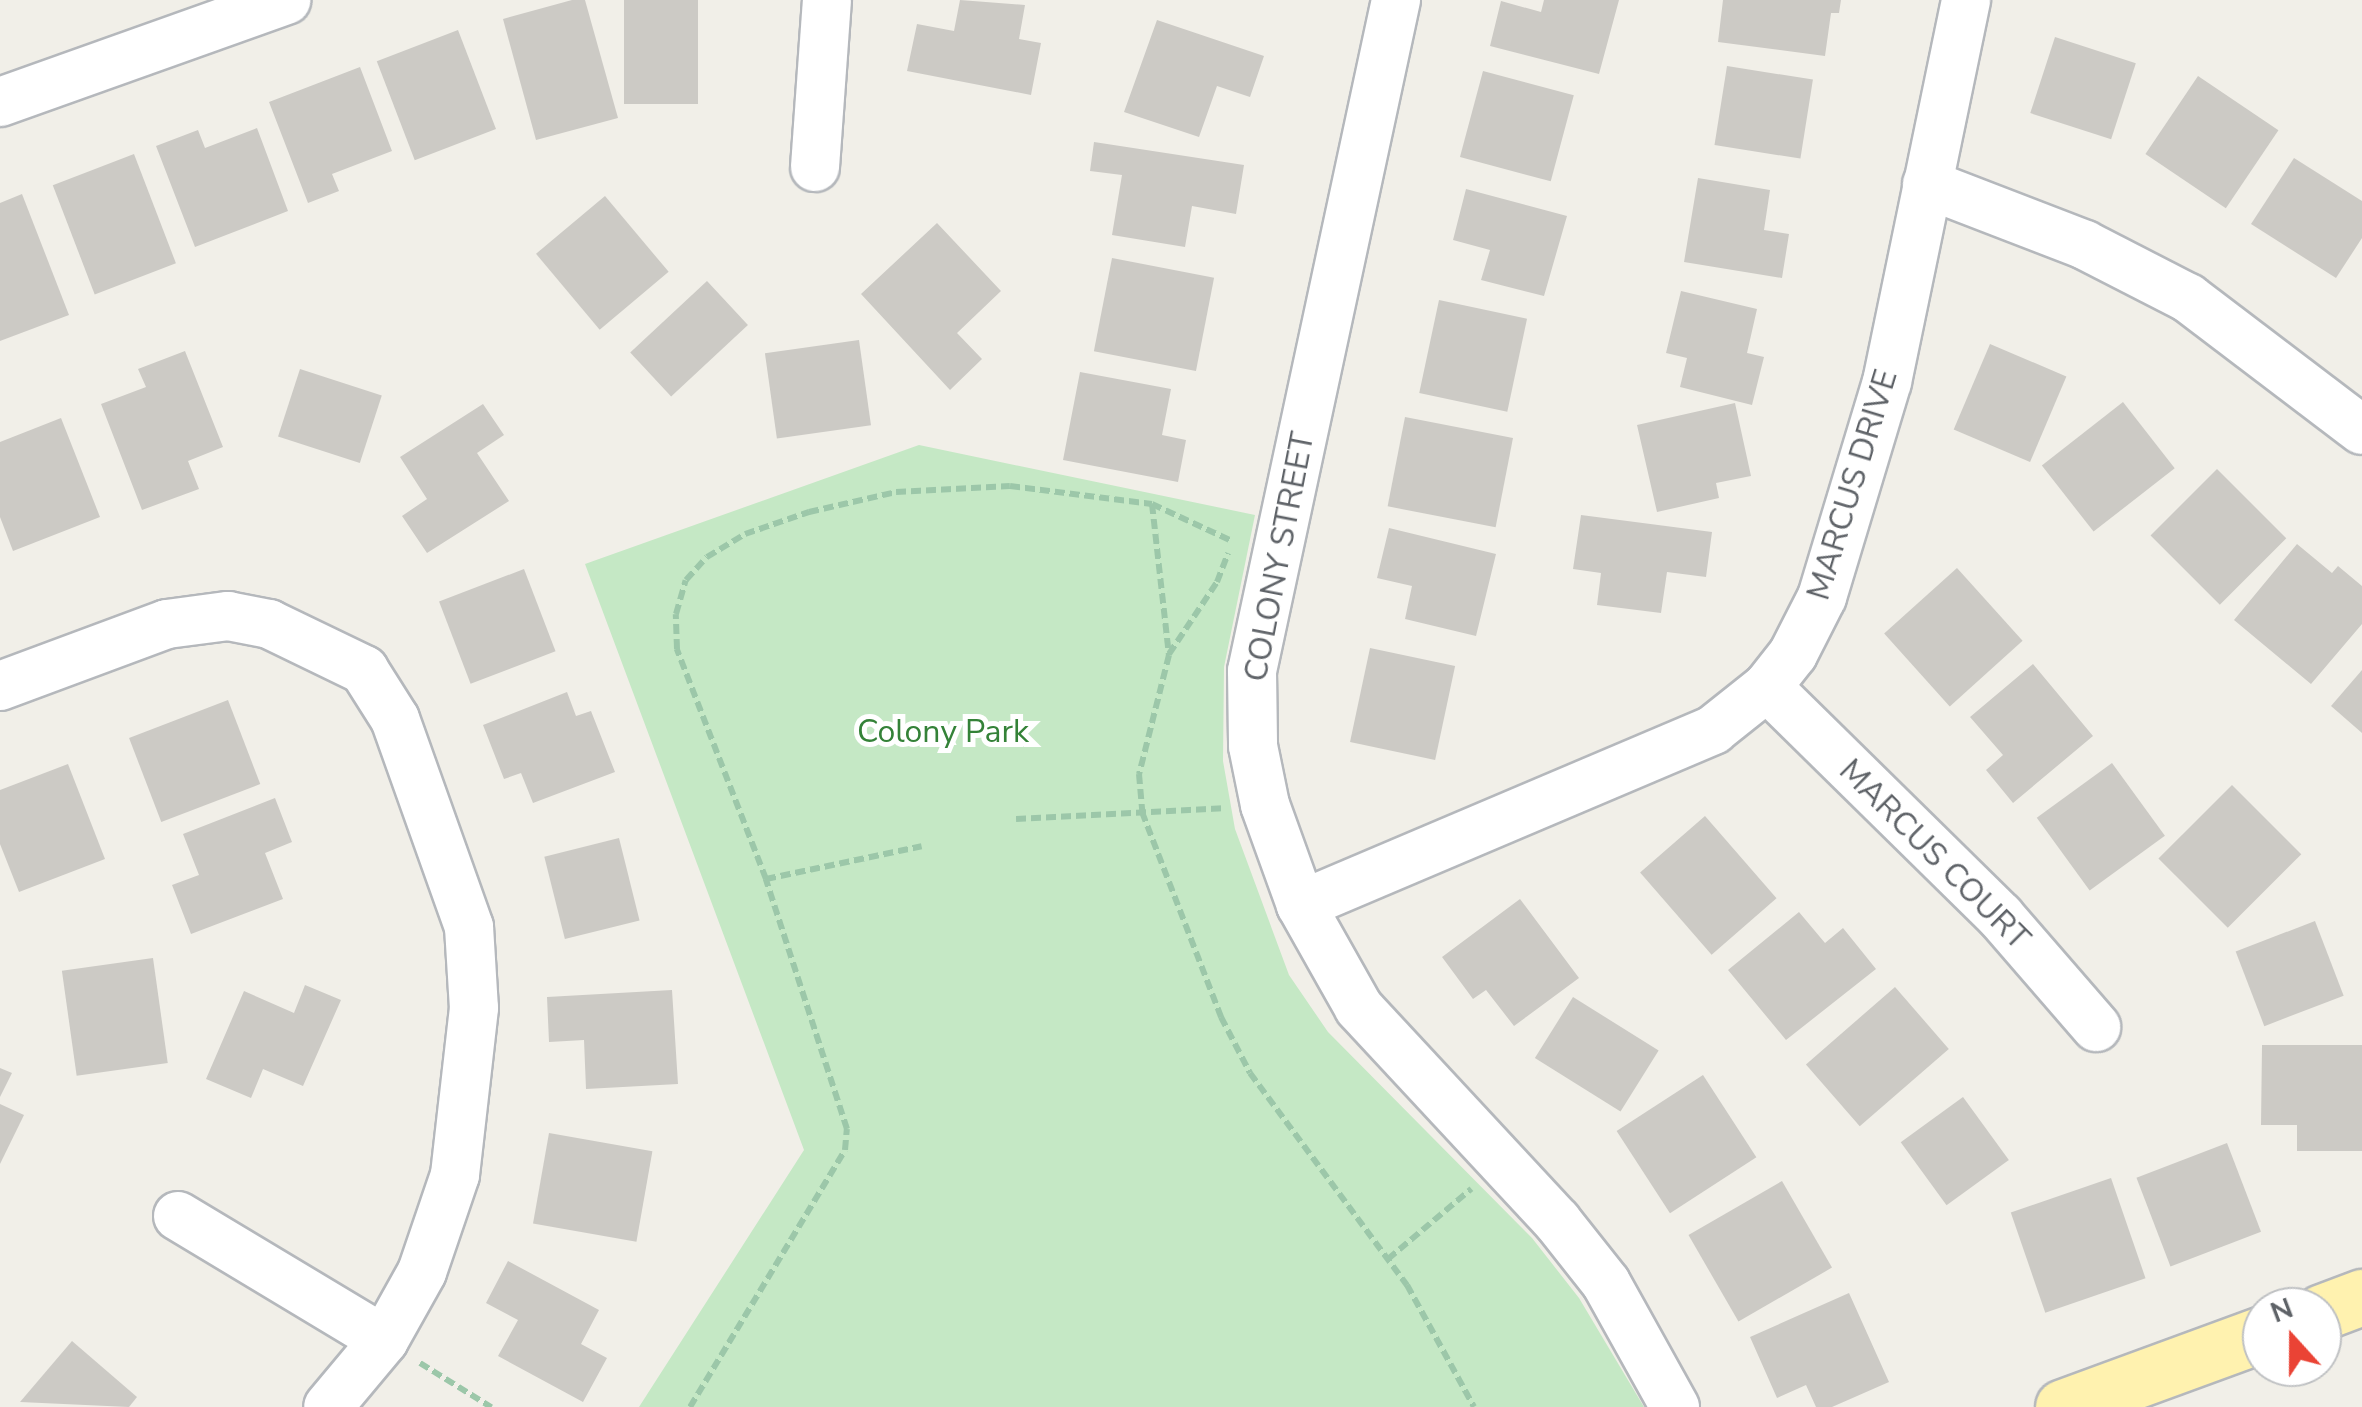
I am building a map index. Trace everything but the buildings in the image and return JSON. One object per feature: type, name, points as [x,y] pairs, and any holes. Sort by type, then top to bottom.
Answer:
[{"type":"main road","points":[[2062,1407],[2242,1341]]},
{"type":"street","points":[[0,102],[286,0]]},
{"type":"street","points":[[814,167],[827,0]]},
{"type":"street","name":"COLONY STREET","points":[[1396,0],[1238,743],[1301,905],[1359,1008],[1506,1160],[1580,1274],[1675,1407]]},
{"type":"street","name":"MARCUS DRIVE","points":[[1301,905],[1713,730],[1767,687],[1822,597],[1887,382],[1966,0]]},
{"type":"street","points":[[1927,184],[2085,246],[2188,298],[2362,430]]},
{"type":"street","points":[[0,686],[167,624],[228,616],[269,624],[364,670],[395,719],[469,926],[474,1008],[455,1175],[422,1272],[384,1340],[328,1407]]},
{"type":"street","name":"MARCUS COURT","points":[[1767,687],[2000,916],[2096,1027]]},
{"type":"street","points":[[178,1216],[384,1340]]},
{"type":"path","points":[[690,1407],[845,1150],[844,1107],[766,880],[677,649],[676,614],[686,580],[707,557],[808,512],[896,492],[1010,486],[1152,504],[1233,538],[1218,582],[1168,655]]},
{"type":"path","points":[[1152,504],[1168,655],[1139,774],[1142,812],[1221,1017],[1250,1074],[1388,1259],[1438,1334],[1474,1407]]},
{"type":"path","points":[[1016,819],[1265,805]]},
{"type":"path","points":[[766,880],[922,846]]},
{"type":"path","points":[[1388,1259],[1506,1160]]},
{"type":"path","points":[[384,1340],[491,1407]]},
{"type":"green space","name":"Colony Park","points":[[919,445],[1255,515],[1224,667],[1223,761],[1235,829],[1289,975],[1328,1032],[1532,1238],[1579,1298],[1644,1407],[639,1407],[804,1150],[585,564]]}]
